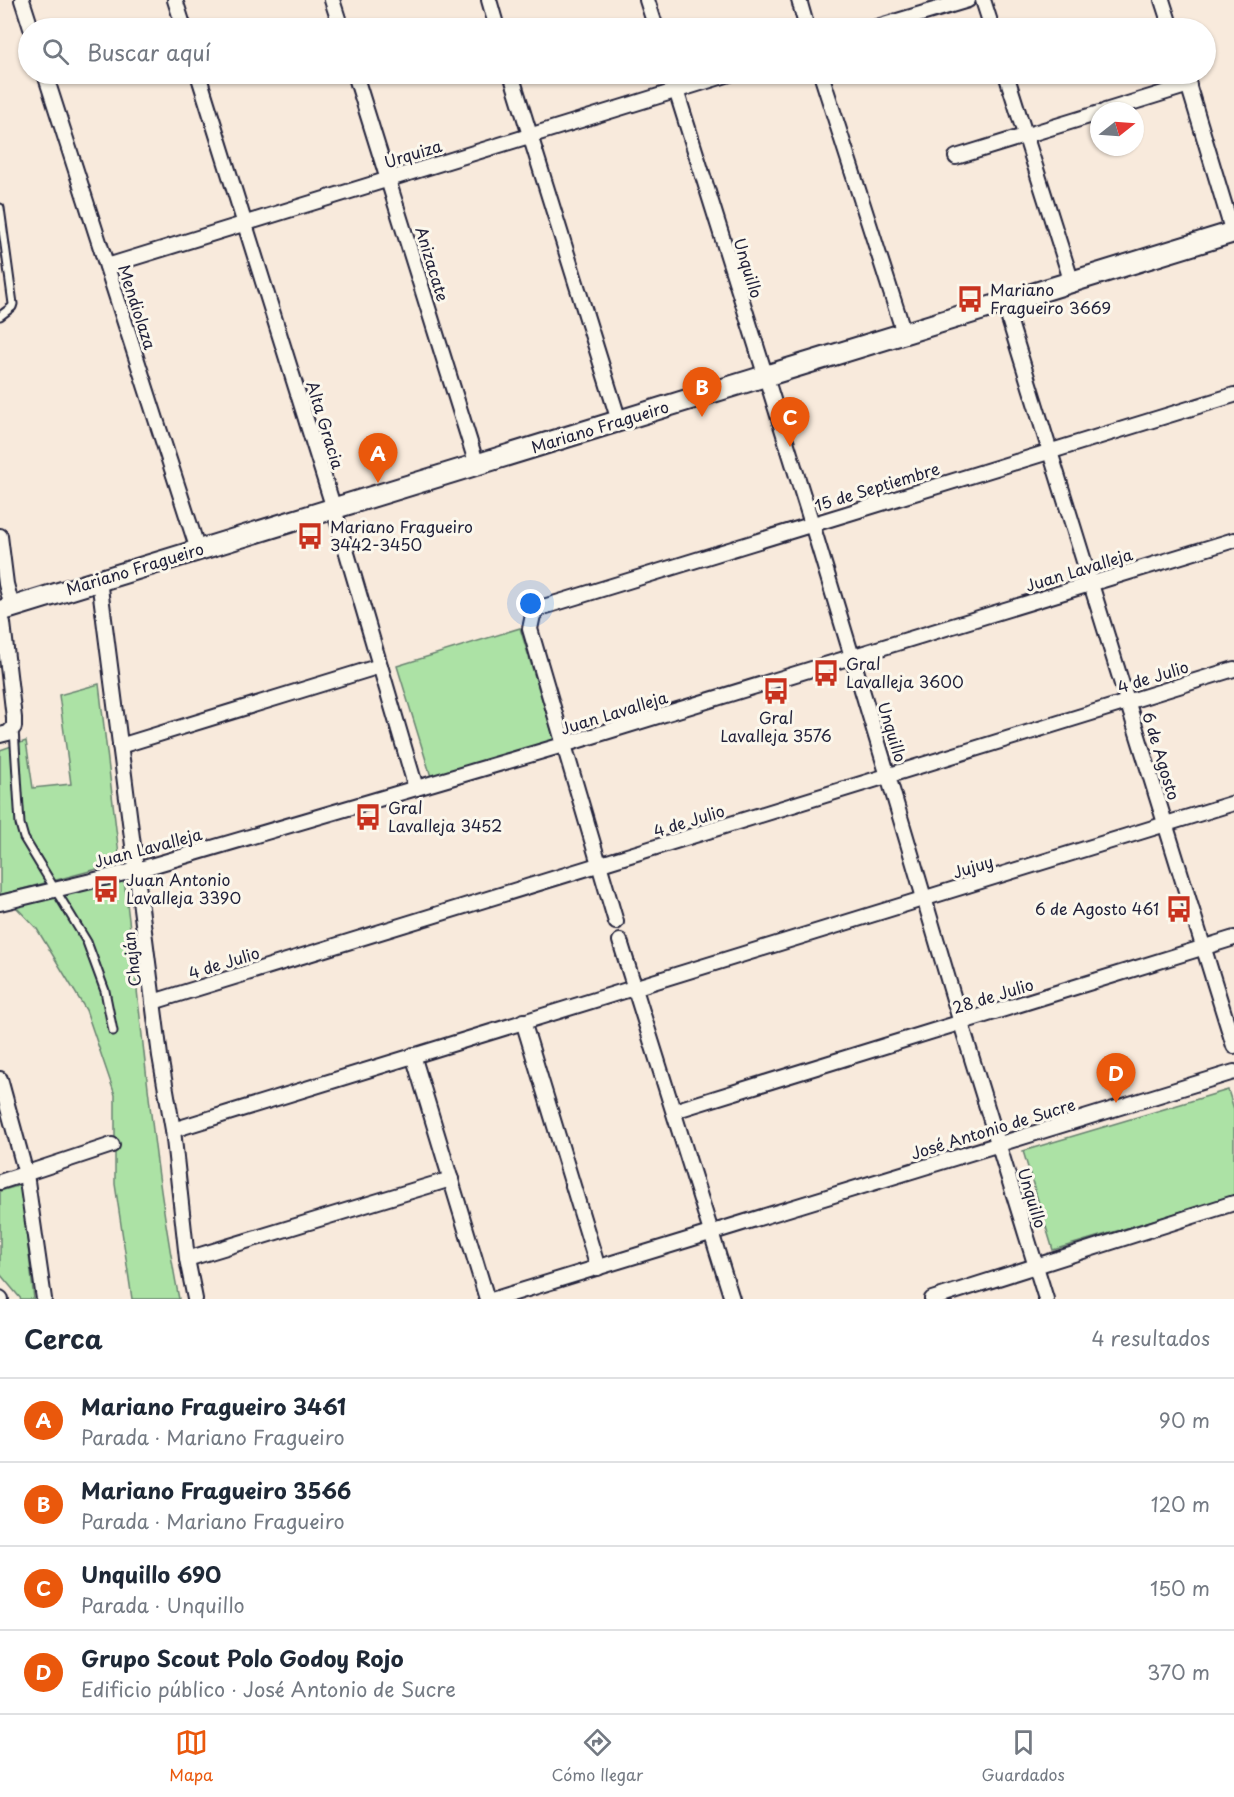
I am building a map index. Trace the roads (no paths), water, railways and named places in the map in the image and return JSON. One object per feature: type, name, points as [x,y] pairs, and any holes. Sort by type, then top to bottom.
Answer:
[{"type":"main road","name":"Mariano Fragueiro","points":[[5,614],[99,580],[1234,233]]},
{"type":"street","points":[[22,0],[28,18]]},
{"type":"street","points":[[175,0],[181,18]]},
{"type":"street","points":[[332,0],[338,18]]},
{"type":"street","points":[[489,0],[494,18]]},
{"type":"street","points":[[647,0],[653,18]]},
{"type":"street","points":[[799,0],[804,18]]},
{"type":"street","points":[[908,18],[968,0]]},
{"type":"street","points":[[984,0],[989,18]]},
{"type":"street","points":[[1162,0],[1168,18]]},
{"type":"street","name":"Mendiolaza","points":[[48,84],[198,550]]},
{"type":"street","name":"Alta Gracia","points":[[201,84],[334,509],[416,788]]},
{"type":"street","name":"Anizacate","points":[[358,84],[477,465]]},
{"type":"street","points":[[514,84],[619,421]]},
{"type":"street","name":"Unquillo","points":[[674,84],[812,524],[1046,1299]]},
{"type":"street","name":"Urquiza","points":[[107,266],[696,84]]},
{"type":"street","points":[[824,84],[904,333]]},
{"type":"street","points":[[1009,84],[1072,283]]},
{"type":"street","points":[[1128,102],[1174,84]]},
{"type":"street","points":[[1189,84],[1234,233]]},
{"type":"street","points":[[956,157],[1090,116]]},
{"type":"street","name":"6 de Agosto","points":[[1004,303],[1234,1046]]},
{"type":"street","name":"15 de Septiembre","points":[[563,745],[530,629],[533,615],[540,608],[1234,396]]},
{"type":"street","points":[[0,536],[6,584],[5,614],[14,727],[8,733],[0,735]]},
{"type":"street","name":"Juan Lavalleja","points":[[0,903],[137,870],[563,745],[1234,540]]},
{"type":"street","name":"Chaján","points":[[99,580],[160,1056],[173,1130],[195,1299]]},
{"type":"street","points":[[120,746],[380,666]]},
{"type":"street","name":"4 de Julio","points":[[153,1002],[1234,669]]},
{"type":"street","points":[[563,745],[616,922]]},
{"type":"street","name":"Jujuy","points":[[173,1130],[1234,803]]},
{"type":"street","name":"28 de Julio","points":[[674,1111],[1234,938]]},
{"type":"street","points":[[620,941],[732,1299]]},
{"type":"street","points":[[522,1021],[598,1268]]},
{"type":"street","points":[[413,1055],[487,1299]]},
{"type":"street","name":"José Antonio de Sucre","points":[[495,1299],[1234,1072]]},
{"type":"street","points":[[0,1079],[26,1174],[44,1299]]},
{"type":"street","points":[[0,1182],[112,1145]]},
{"type":"street","points":[[188,1259],[451,1179]]},
{"type":"street","points":[[932,1299],[1234,1203]]},
{"type":"lane","points":[[0,208],[13,304],[0,316]]},
{"type":"lane","points":[[14,727],[20,824],[24,838],[87,942],[105,991],[113,1031]]},
{"type":"place","name":"Mariano Fragueiro 3669","points":[[970,299]]},
{"type":"place","name":"Mariano Fragueiro 3566","points":[[702,417]]},
{"type":"place","name":"Unquillo 690","points":[[790,447]]},
{"type":"place","name":"Mariano Fragueiro 3461","points":[[378,483]]},
{"type":"place","name":"Mariano Fragueiro 3442-3450","points":[[310,536]]},
{"type":"place","name":"Gral Lavalleja 3600","points":[[826,673]]},
{"type":"place","name":"Gral Lavalleja 3576","points":[[776,691]]},
{"type":"place","name":"Gral Lavalleja 3452","points":[[368,817]]},
{"type":"place","name":"Juan Antonio Lavalleja 3390","points":[[106,889]]},
{"type":"place","name":"6 de Agosto 461","points":[[1179,909]]},
{"type":"place","name":"Grupo Scout Polo Godoy Rojo","points":[[1116,1103]]}]
